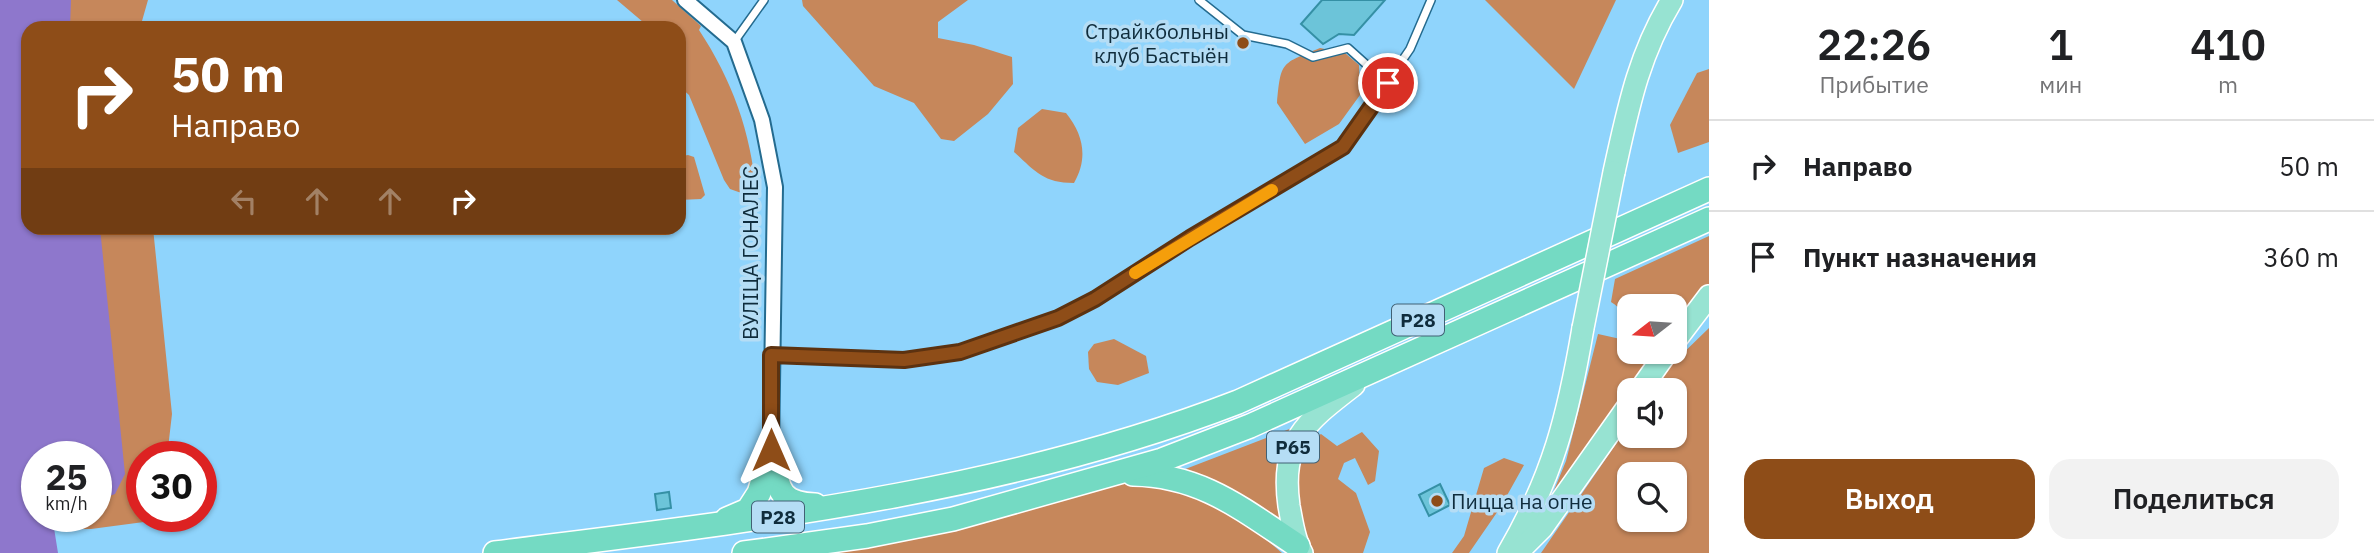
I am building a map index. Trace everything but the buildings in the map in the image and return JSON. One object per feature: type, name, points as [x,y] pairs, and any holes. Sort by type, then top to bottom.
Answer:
[{"type":"highway","name":"Р28","points":[[495,553],[846,506],[1003,473],[1192,420],[1290,379],[1709,189]]},
{"type":"highway","name":"Р28","points":[[744,553],[867,536],[953,519],[1116,475],[1250,426],[1709,219]]},
{"type":"highway","points":[[771,450],[779,489],[786,499],[800,505],[846,506]]},
{"type":"highway","points":[[709,526],[748,510],[759,494],[771,450]]},
{"type":"highway","name":"Р65","points":[[1116,475],[1176,478],[1198,485],[1228,498],[1300,550]]},
{"type":"main road","points":[[1508,553],[1539,497],[1564,425],[1636,75],[1656,26],[1672,0]]},
{"type":"main road","points":[[1687,325],[1709,296]]},
{"type":"main road","name":"Р65","points":[[1300,550],[1286,479],[1288,458],[1305,428],[1319,412],[1365,375]]},
{"type":"main road","points":[[1517,553],[1542,528],[1617,422]]},
{"type":"street","name":"ВУЛІЦА ГОНАЛЕС","points":[[685,0],[734,42],[762,120],[775,187],[771,450]]},
{"type":"lane","points":[[734,42],[764,0]]},
{"type":"lane","points":[[1199,0],[1243,35],[1287,44],[1313,57],[1348,48],[1388,83]]},
{"type":"lane","points":[[771,355],[904,360],[960,352],[1058,318],[1095,299],[1190,238],[1343,147],[1410,49],[1431,0]]},
{"type":"shaded area","points":[[0,0],[148,0],[142,21],[21,21],[21,235],[154,235],[172,414],[169,441],[126,441],[126,524],[112,526],[112,441],[21,441],[21,530],[0,530]]},
{"type":"shaded area","points":[[0,0],[71,0],[70,21],[21,21],[21,235],[101,235],[125,474],[112,495],[112,441],[21,441],[21,532],[55,532],[58,553],[0,553]]},
{"type":"shaded area","points":[[617,0],[672,0],[701,26],[699,30],[721,68],[738,107],[750,148],[756,192],[747,195],[730,189],[686,92],[686,21],[642,21]]},
{"type":"shaded area","points":[[802,0],[968,0],[938,22],[938,38],[974,45],[1012,57],[1013,84],[988,114],[954,141],[941,139],[914,103],[874,86],[803,6]]},
{"type":"shaded area","points":[[1485,0],[1616,0],[1574,89]]},
{"type":"shaded area","points":[[1320,48],[1345,53],[1359,65],[1360,95],[1339,124],[1305,144],[1277,103],[1280,79],[1282,71],[1290,61]]},
{"type":"shaded area","points":[[1709,69],[1709,142],[1678,153],[1670,125],[1697,73]]},
{"type":"shaded area","points":[[1042,109],[1066,113],[1077,130],[1082,156],[1074,183],[1047,178],[1014,152],[1018,128]]},
{"type":"shaded area","points":[[686,155],[694,157],[705,195],[701,199],[686,200]]},
{"type":"shaded area","points":[[1709,236],[1709,284],[1687,313],[1687,294],[1617,294],[1617,307],[1611,302],[1615,279]]},
{"type":"shaded area","points":[[1709,328],[1709,553],[1541,553],[1617,442],[1617,448],[1687,448],[1687,378],[1662,378],[1672,364],[1687,364],[1687,349]]},
{"type":"shaded area","points":[[1598,334],[1617,338],[1617,364],[1649,364],[1639,378],[1617,378],[1617,409],[1548,505],[1566,461]]},
{"type":"shaded area","points":[[1114,339],[1146,356],[1149,373],[1118,385],[1097,382],[1089,369],[1088,352],[1094,344]]},
{"type":"shaded area","points":[[1292,428],[1295,431],[1289,530],[1236,494],[1175,473]]},
{"type":"shaded area","points":[[1362,432],[1379,451],[1375,481],[1368,485],[1355,458],[1344,463],[1338,479],[1356,493],[1370,532],[1363,553],[1313,553],[1301,523],[1294,479],[1303,445],[1321,434],[1337,446]]},
{"type":"shaded area","points":[[1504,458],[1524,465],[1500,508],[1469,553],[1452,553],[1464,536],[1484,468]]},
{"type":"shaded area","points":[[1151,479],[1235,512],[1282,553],[811,553],[1131,480]]},
{"type":"slow traffic","points":[[1135,273],[1272,190]]},
{"type":"place","name":"Страйкбольны клуб Бастыён","points":[[1243,43]]},
{"type":"place","name":"Пицца на огне","points":[[1437,501]]},
{"type":"route","points":[[771,450],[771,355],[904,360],[960,352],[1058,318],[1095,299],[1190,238],[1343,147],[1388,83]]}]
